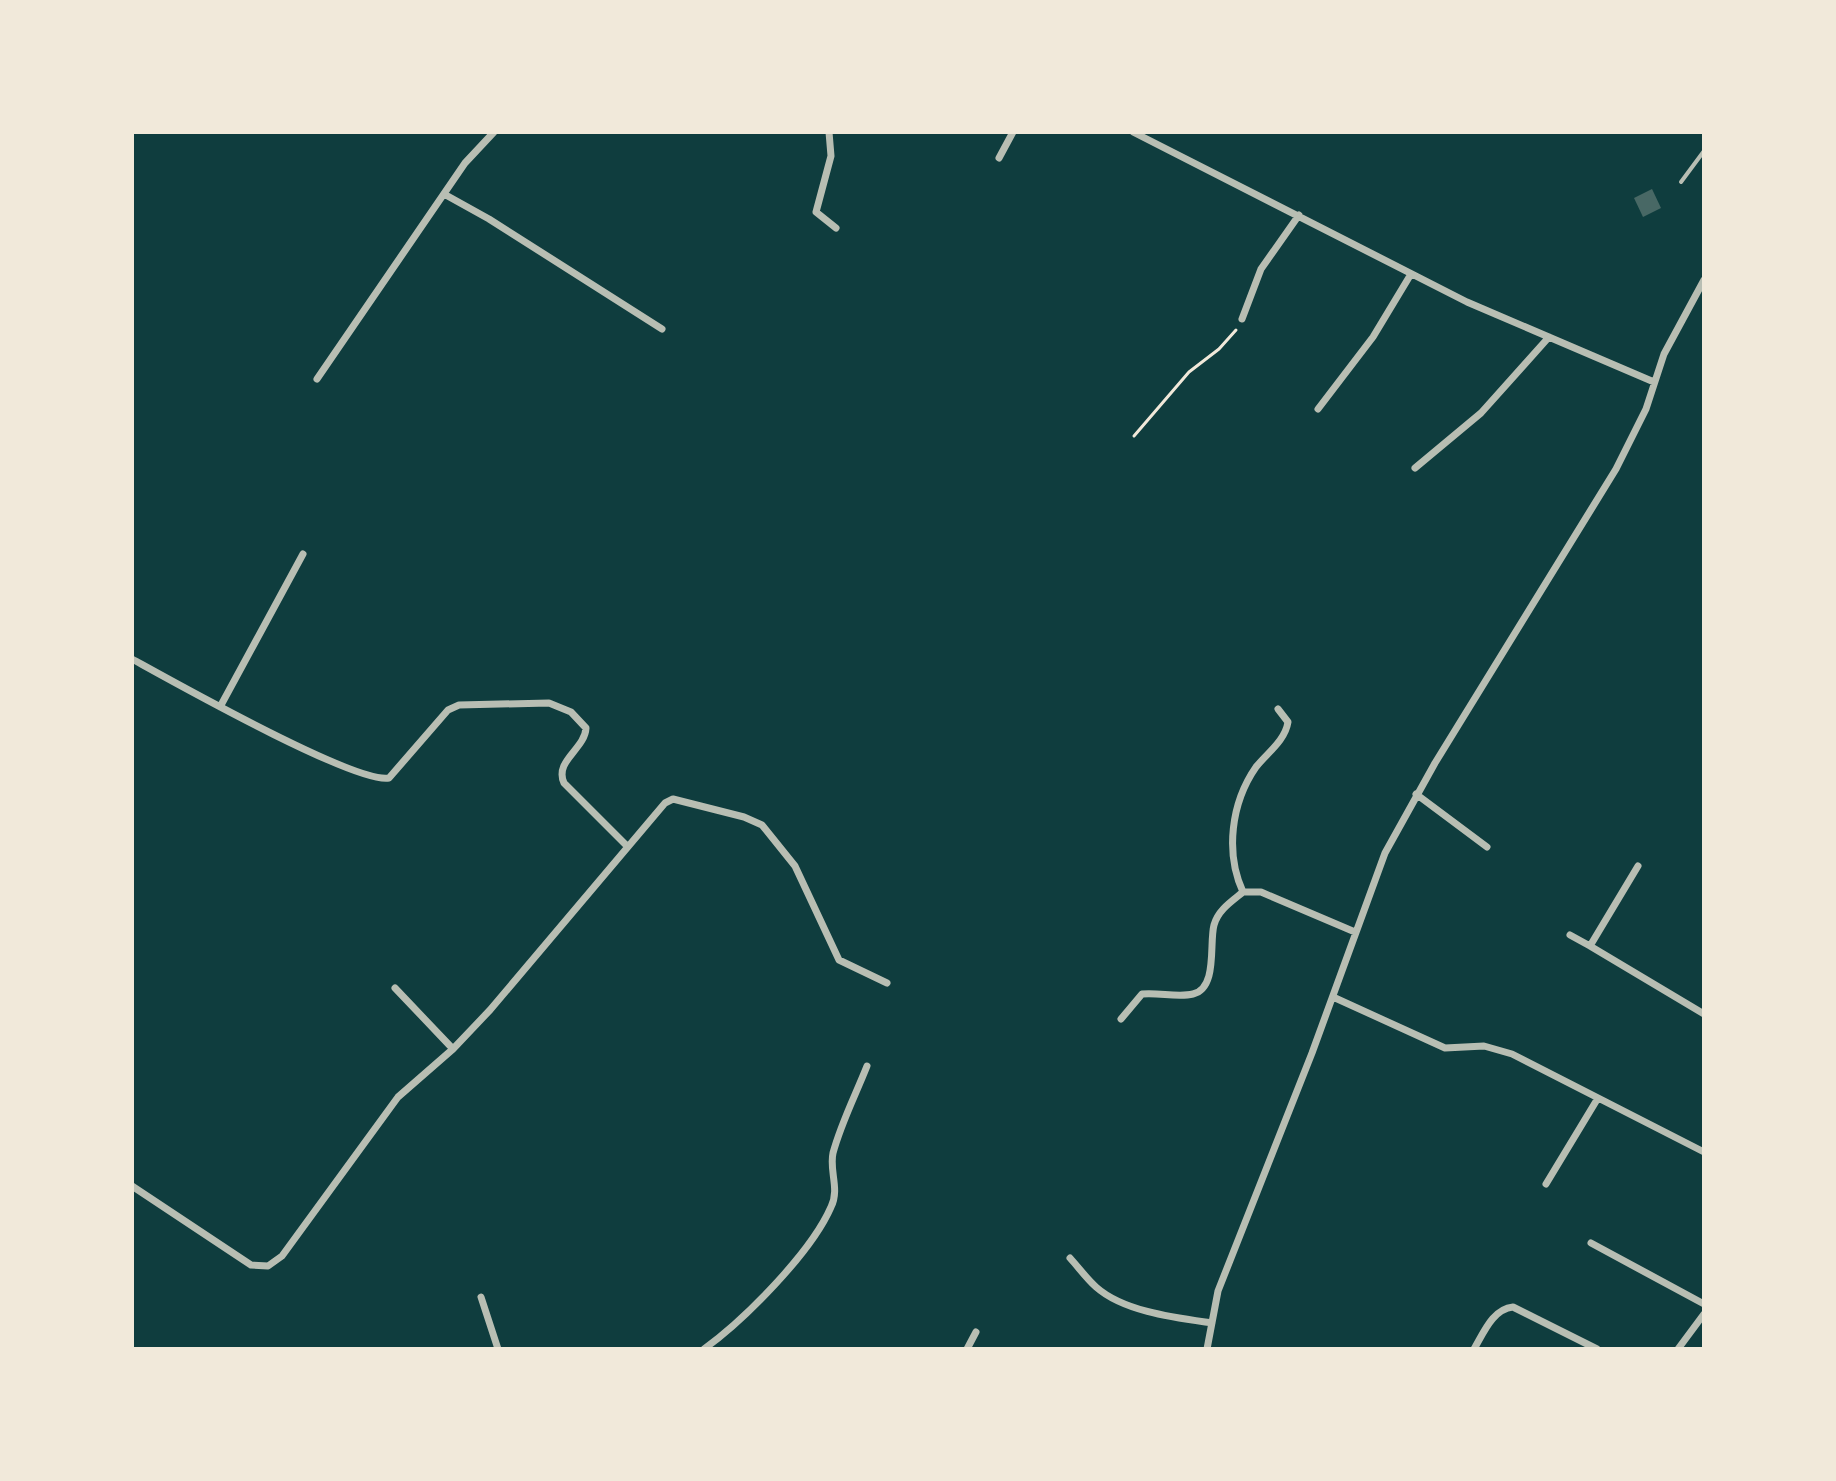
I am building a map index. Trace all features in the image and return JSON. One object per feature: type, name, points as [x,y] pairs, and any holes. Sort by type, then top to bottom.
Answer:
[{"type":"street","points":[[317,379],[465,163],[494,132]]},
{"type":"street","points":[[829,132],[831,156],[827,181],[816,212],[836,228]]},
{"type":"street","points":[[999,158],[1013,132]]},
{"type":"street","points":[[1133,132],[1411,274],[1654,382]]},
{"type":"street","points":[[444,194],[662,329]]},
{"type":"street","points":[[1242,319],[1261,269],[1299,215]]},
{"type":"street","points":[[1318,409],[1373,337],[1411,274]]},
{"type":"street","points":[[1207,1349],[1218,1291],[1333,997],[1385,853],[1416,794],[1616,469],[1636,431],[1673,335],[1704,280]]},
{"type":"street","points":[[1415,468],[1481,413],[1549,337]]},
{"type":"street","points":[[220,707],[303,554]]},
{"type":"street","points":[[132,659],[220,707],[339,765],[378,780],[389,778],[448,710],[459,705],[549,703],[571,712],[586,728],[585,738],[563,766],[560,775],[564,783],[627,846]]},
{"type":"street","points":[[1243,892],[1234,873],[1232,831],[1255,769],[1286,732],[1288,722],[1278,709]]},
{"type":"street","points":[[1416,794],[1487,847]]},
{"type":"street","points":[[132,1186],[251,1265],[268,1266],[282,1256],[398,1097],[453,1049],[627,846],[665,803],[673,799],[744,817],[762,825],[795,866],[839,960],[887,983]]},
{"type":"street","points":[[1590,946],[1638,866]]},
{"type":"street","points":[[1121,1019],[1142,994],[1193,994],[1202,989],[1209,977],[1214,924],[1221,911],[1243,892],[1261,892],[1355,932]]},
{"type":"street","points":[[1570,935],[1704,1014]]},
{"type":"street","points":[[395,988],[453,1049]]},
{"type":"street","points":[[1333,997],[1445,1048],[1484,1046],[1512,1054],[1704,1152]]},
{"type":"street","points":[[704,1349],[745,1316],[799,1254],[831,1209],[835,1186],[834,1152],[867,1066]]},
{"type":"street","points":[[1546,1184],[1598,1098]]},
{"type":"street","points":[[1591,1243],[1704,1304]]},
{"type":"street","points":[[1070,1258],[1097,1288],[1115,1300],[1178,1318],[1212,1323]]},
{"type":"street","points":[[481,1297],[498,1349]]},
{"type":"street","points":[[1474,1349],[1495,1315],[1504,1308],[1513,1307],[1597,1349]]},
{"type":"street","points":[[1678,1349],[1704,1314]]},
{"type":"street","points":[[967,1349],[976,1332]]},
{"type":"lane","points":[[1681,182],[1704,151]]},
{"type":"path","points":[[1134,436],[1189,372],[1234,333],[1242,319]]},
{"type":"building","points":[[1652,189],[1661,208],[1643,217],[1634,198]]}]
